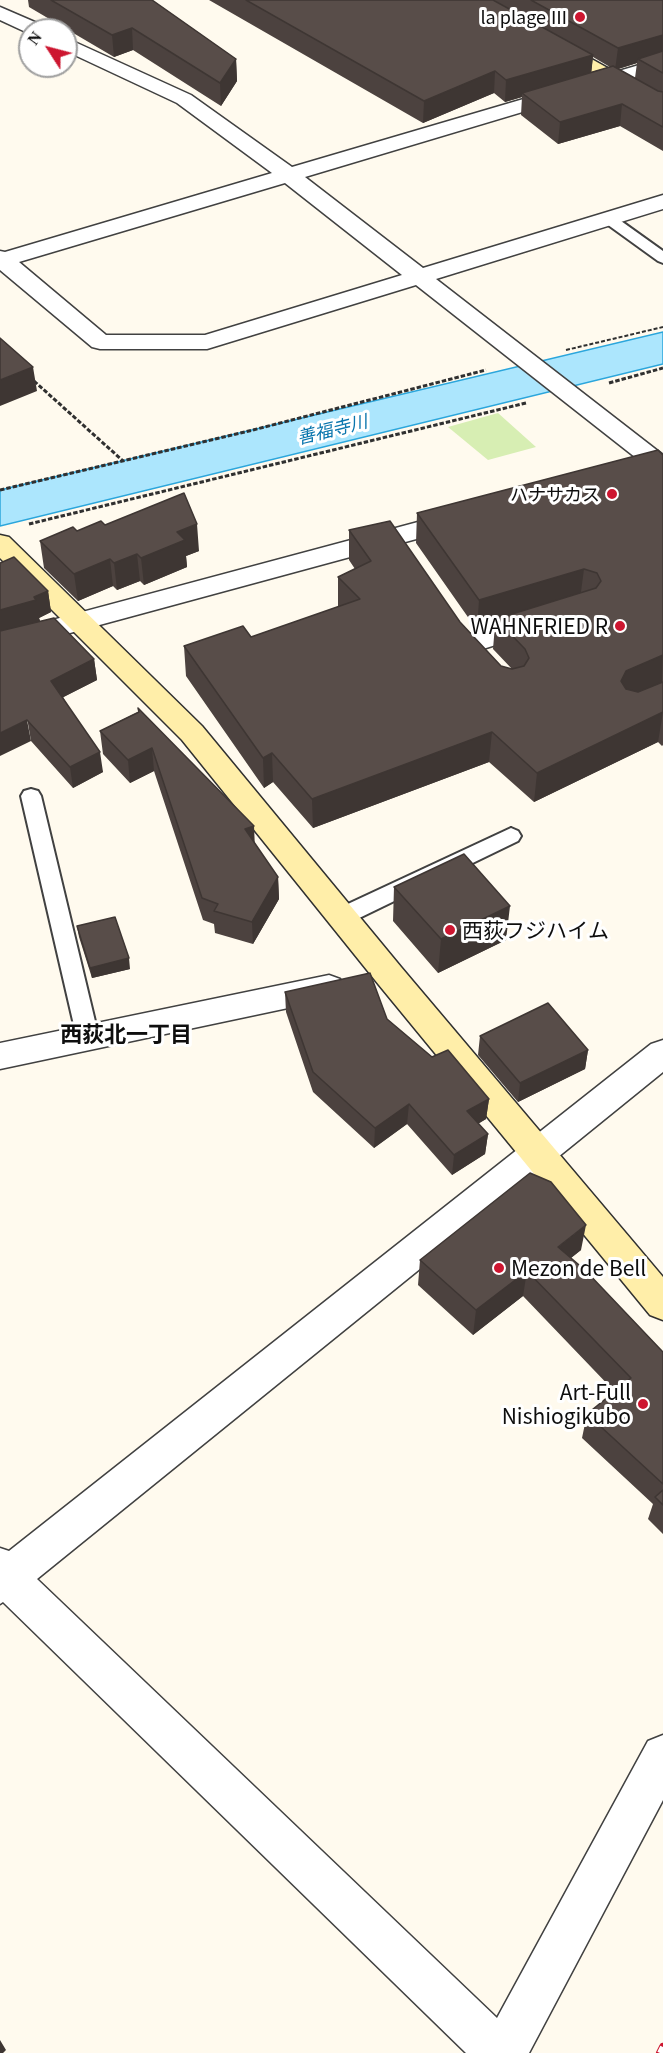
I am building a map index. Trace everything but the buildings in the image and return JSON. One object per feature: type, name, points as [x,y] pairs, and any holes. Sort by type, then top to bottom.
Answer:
[{"type":"street","points":[[474,0],[663,107]]},
{"type":"street","points":[[0,12],[21,4]]},
{"type":"street","points":[[0,12],[18,21]]},
{"type":"street","points":[[78,50],[184,99],[290,176],[662,466]]},
{"type":"street","points":[[1,260],[290,176],[663,63]]},
{"type":"street","points":[[1,260],[100,342],[207,342],[663,202]]},
{"type":"street","points":[[626,475],[662,466]]},
{"type":"street","points":[[0,643],[79,620],[402,546],[487,512]]},
{"type":"street","points":[[12,534],[79,620],[192,733],[390,976],[663,1304]]},
{"type":"street","points":[[471,643],[558,617]]},
{"type":"street","points":[[0,1056],[390,976]]},
{"type":"street","points":[[500,2053],[2,1576],[538,1155],[663,1053]]},
{"type":"street","points":[[504,2053],[663,1756]]},
{"type":"lane","points":[[609,219],[663,258]]},
{"type":"lane","points":[[31,796],[88,1038]]},
{"type":"lane","points":[[343,916],[511,836]]},
{"type":"path","points":[[0,490],[529,362],[663,327]]},
{"type":"path","points":[[26,374],[122,461]]},
{"type":"path","points":[[12,534],[495,410]]},
{"type":"green space","points":[[498,413],[536,447],[488,460],[448,427]]},
{"type":"water","name":"善福寺川","points":[[663,332],[663,364],[0,526],[0,490]]},
{"type":"railway","points":[[660,2053],[663,2047]]},
{"type":"place","name":"la plage Ⅲ","points":[[580,17]]},
{"type":"place","name":"ハナサカス","points":[[612,494]]},
{"type":"place","name":"WAHNFRIED R","points":[[620,626]]},
{"type":"place","name":"西荻フジハイム","points":[[450,930]]},
{"type":"place","name":"Mezon de Bell","points":[[499,1268]]},
{"type":"place","name":"Art-Full Nishiogikubo","points":[[643,1404]]},
{"type":"district","name":"西荻北一丁目","points":[[126,1034]]}]
